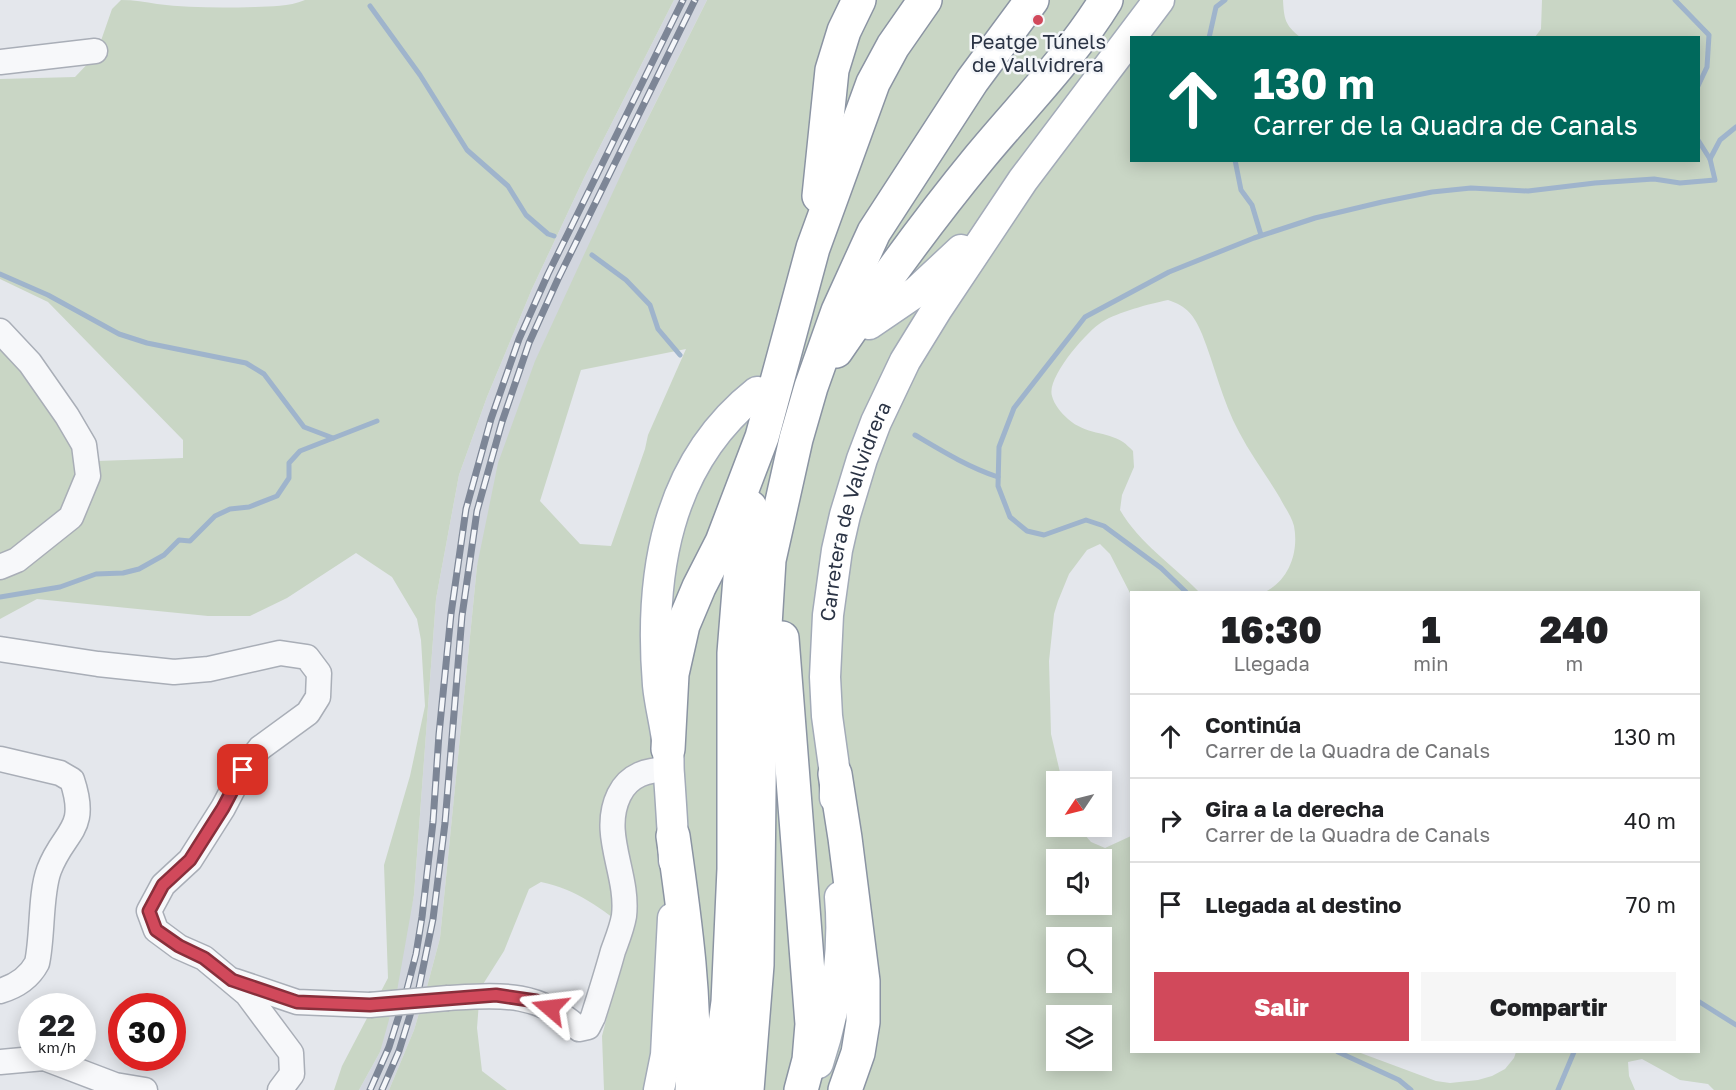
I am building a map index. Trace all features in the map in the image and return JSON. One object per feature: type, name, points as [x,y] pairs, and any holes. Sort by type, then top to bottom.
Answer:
[{"type":"highway","points":[[813,249],[832,70],[844,31],[859,0]]},
{"type":"highway","points":[[668,759],[672,674],[679,638],[699,587],[729,526],[762,437],[813,249],[873,83],[893,46],[925,0]]},
{"type":"highway","points":[[747,1090],[757,965],[760,707],[769,560],[796,439],[811,387],[838,311],[874,232],[972,81],[1032,0]]},
{"type":"highway","points":[[811,387],[918,235],[1075,44],[1106,0]]},
{"type":"highway","points":[[716,1090],[728,1002],[734,869],[734,653],[747,525],[762,437]]},
{"type":"highway","points":[[796,439],[780,599],[811,1012],[809,1060],[801,1090]]},
{"type":"highway","points":[[835,774],[863,981],[863,1022],[858,1053],[845,1090]]},
{"type":"highway","points":[[673,836],[687,948],[694,1060],[692,1090]]},
{"type":"main road","points":[[1132,36],[1159,0]]},
{"type":"main road","points":[[876,422],[886,381],[895,363],[896,353],[888,337],[869,324],[916,292],[946,265],[995,208],[1023,180],[1130,38]]},
{"type":"main road","name":"Carretera de Vallvidrera","points":[[806,1090],[819,1061],[828,1030],[841,931],[835,849],[835,774],[828,725],[825,677],[828,615],[837,550],[845,515],[876,422],[914,346],[1023,180]]},
{"type":"main road","points":[[659,1090],[666,1055],[675,892],[668,759],[658,687],[655,627],[657,584],[664,545],[679,498],[695,465],[717,431],[743,403],[757,392]]},
{"type":"street","points":[[0,62],[95,51]]},
{"type":"street","points":[[0,331],[30,363],[67,416],[84,445],[88,476],[71,517],[17,560],[0,567]]},
{"type":"street","points":[[0,649],[98,664],[174,672],[210,669],[280,653],[307,657],[319,673],[318,697],[308,713],[260,748],[243,770],[223,808],[190,860],[163,885],[149,911],[156,930],[179,946],[204,958],[247,994],[291,1053],[292,1074],[280,1090]]},
{"type":"street","points":[[0,759],[60,773],[72,780],[79,798],[78,820],[49,870],[37,963],[30,975],[12,988],[0,991]]},
{"type":"street","points":[[232,980],[297,1002],[370,1005],[496,995],[536,1001],[564,1015],[579,1029],[588,1027],[624,917],[624,893],[612,829],[612,809],[621,790],[631,778],[668,759]]},
{"type":"street","points":[[0,1062],[44,1058],[115,1085],[145,1090]]},
{"type":"shaded area","points":[[674,0],[707,0],[636,142],[477,566],[440,938],[428,983],[414,1030],[389,1090],[359,1090],[380,1052],[414,895],[436,599],[459,475],[487,397],[532,289],[585,176]]},
{"type":"green space","points":[[121,0],[218,8],[280,6],[305,0],[674,0],[585,176],[532,289],[487,397],[459,475],[436,599],[414,895],[397,991],[380,1052],[359,1090],[334,1090],[342,1066],[388,978],[384,865],[410,776],[425,706],[421,640],[417,619],[392,577],[356,553],[287,598],[250,616],[208,616],[37,599],[0,619],[0,321],[97,461],[183,458],[183,440],[48,302],[0,279],[0,79],[75,77],[96,55],[112,9]]},
{"type":"green space","points":[[707,0],[1283,0],[1286,21],[1299,36],[1130,36],[1130,162],[1700,162],[1700,36],[1536,36],[1541,29],[1542,0],[1736,0],[1736,1090],[1714,1090],[1708,1084],[1680,1080],[1642,1059],[1628,1062],[1629,1076],[1635,1090],[604,1090],[602,1036],[629,931],[588,901],[554,885],[541,882],[529,889],[504,951],[480,989],[477,1028],[482,1071],[507,1090],[389,1090],[414,1030],[440,938],[477,566],[498,463],[535,361],[636,142]],"holes":[[[686,349],[648,435],[611,546],[580,544],[540,501],[581,370]]]},
{"type":"waterway","points":[[1209,36],[1216,7],[1225,0]]},
{"type":"waterway","points":[[1675,0],[1709,35],[1707,67],[1700,82]]},
{"type":"waterway","points":[[370,6],[420,75],[467,150],[508,186],[526,215],[548,234],[554,236]]},
{"type":"waterway","points":[[1710,159],[1720,140],[1736,127]]},
{"type":"waterway","points":[[1185,591],[1161,568],[1104,526],[1086,520],[1044,535],[1027,531],[1010,517],[998,486],[999,447],[1014,408],[1085,317],[1169,272],[1254,238],[1315,218],[1382,202],[1432,192],[1471,188],[1528,191],[1654,179],[1680,183],[1715,180],[1710,159],[1700,143]]},
{"type":"waterway","points":[[1235,162],[1241,190],[1252,205],[1261,235]]},
{"type":"waterway","points":[[592,255],[626,280],[650,305],[658,329],[680,355]]},
{"type":"waterway","points":[[0,274],[48,295],[119,334],[147,343],[246,363],[264,374],[304,427],[333,438]]},
{"type":"waterway","points":[[0,597],[60,587],[96,574],[123,573],[139,569],[164,555],[179,540],[190,541],[215,516],[230,509],[249,507],[277,496],[289,478],[289,463],[300,451],[377,421]]},
{"type":"waterway","points":[[915,435],[966,464],[998,477]]},
{"type":"waterway","points":[[1700,1002],[1736,1025]]},
{"type":"waterway","points":[[1340,1053],[1399,1080],[1411,1090]]},
{"type":"waterway","points":[[1558,1090],[1574,1053]]},
{"type":"railway","points":[[407,989],[422,917],[433,822],[451,614],[466,509],[491,419],[519,339],[548,274],[683,0]]},
{"type":"railway","points":[[419,988],[433,919],[445,823],[462,616],[477,511],[502,422],[529,343],[695,0]]},
{"type":"railway","points":[[370,1090],[389,1047],[400,1012]]},
{"type":"railway","points":[[382,1090],[399,1051],[411,1012]]},
{"type":"place","name":"Peatge Túnels de Vallvidrera","points":[[1038,20]]},
{"type":"route","points":[[243,770],[223,808],[190,860],[163,885],[149,911],[156,930],[179,946],[204,958],[232,980],[297,1002],[370,1005],[496,995],[536,1001],[550,1008]]}]
